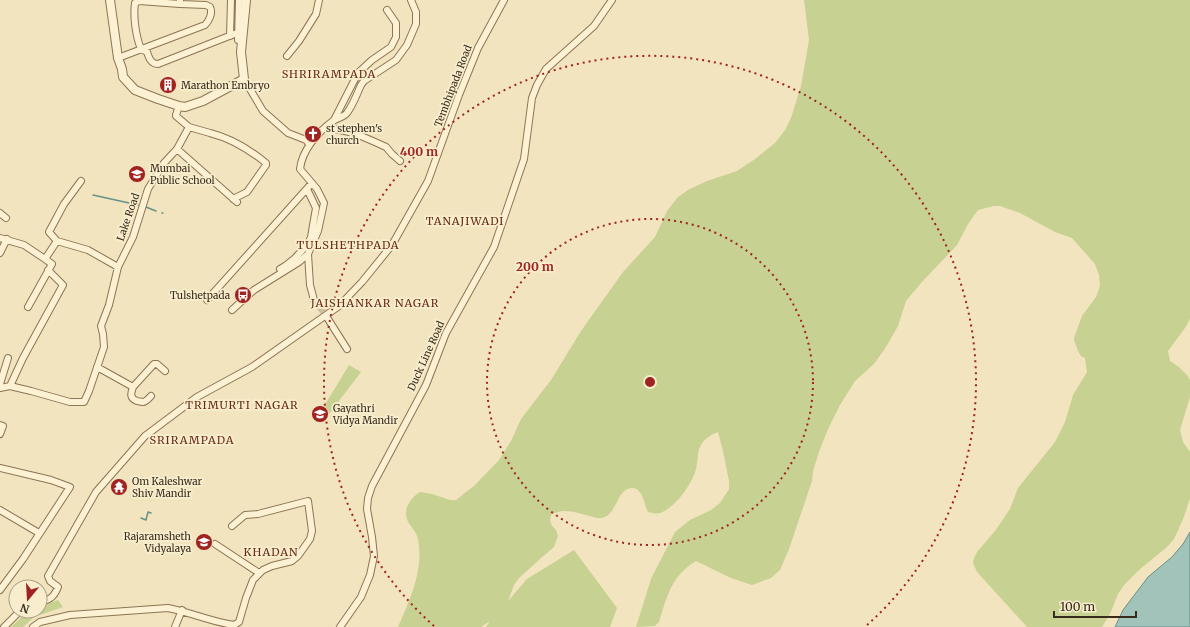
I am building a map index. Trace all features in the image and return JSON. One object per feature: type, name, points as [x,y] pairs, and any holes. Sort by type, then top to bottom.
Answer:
[{"type":"street","points":[[110,0],[113,21],[111,30],[117,58],[118,72],[135,90],[185,107],[203,101],[244,79]]},
{"type":"street","points":[[230,36],[231,0]]},
{"type":"street","points":[[239,0],[241,52],[244,79],[264,111],[288,133],[306,140],[309,144]]},
{"type":"street","points":[[238,40],[246,0]]},
{"type":"street","points":[[287,56],[299,41],[316,14],[318,0]]},
{"type":"street","points":[[280,269],[295,258],[308,244],[311,237],[316,208],[309,186],[300,169],[301,162],[309,144],[334,120],[346,115],[361,85],[396,60],[407,45],[416,24],[416,12],[411,0]]},
{"type":"street","name":"Tembhipada Road","points":[[339,306],[362,282],[392,245],[428,181],[459,95],[478,48],[504,0]]},
{"type":"street","name":"Duck Line Road","points":[[340,627],[361,597],[370,575],[374,556],[367,509],[368,498],[372,486],[426,385],[446,333],[494,247],[524,159],[532,98],[537,85],[546,69],[594,26],[612,0]]},
{"type":"street","points":[[117,58],[141,49],[205,25],[209,20],[211,10],[210,7],[206,5],[180,2],[139,1],[136,2],[134,6],[137,36],[141,49],[147,52],[153,63],[158,64],[240,32]]},
{"type":"street","points":[[334,120],[358,73],[372,60],[391,47],[396,37],[396,22],[387,10]]},
{"type":"street","points":[[177,149],[235,200],[247,192],[266,165],[266,163],[230,140],[189,127],[176,116],[179,106]]},
{"type":"street","name":"Lake Road","points":[[0,388],[10,386],[70,402],[84,402],[104,347],[101,326],[109,305],[118,267],[133,236],[148,189],[164,163],[177,149],[189,127]]},
{"type":"street","points":[[326,127],[354,133],[376,142],[386,147],[400,160]]},
{"type":"street","points":[[81,180],[64,204],[49,232],[57,241],[88,250],[118,267]]},
{"type":"street","points":[[232,310],[254,290],[299,262],[308,254],[318,231],[324,203],[317,189],[309,186]]},
{"type":"street","points":[[207,300],[309,186]]},
{"type":"street","points":[[0,213],[6,218]]},
{"type":"street","points":[[0,253],[3,238],[24,245],[52,264],[28,307]]},
{"type":"street","points":[[45,259],[57,241]]},
{"type":"street","points":[[308,254],[310,285],[314,300]]},
{"type":"street","points":[[10,386],[22,358],[63,285],[48,270]]},
{"type":"street","points":[[339,306],[338,311],[329,320],[347,348]]},
{"type":"street","points":[[48,601],[55,594],[58,587],[50,581],[48,576],[96,492],[145,436],[198,397],[252,367],[339,306]]},
{"type":"street","points":[[0,384],[8,358]]},
{"type":"street","points":[[151,396],[142,402],[134,399],[131,396],[131,393],[133,387],[154,364],[157,364],[165,371]]},
{"type":"street","points":[[96,367],[133,387]]},
{"type":"street","points":[[0,424],[3,426],[0,434]]},
{"type":"street","points":[[0,468],[51,480],[70,487],[23,559],[0,590]]},
{"type":"street","points":[[33,627],[40,622],[70,615],[152,608],[182,610],[223,624],[234,625],[239,622],[253,580],[262,570],[292,561],[298,556],[310,539],[312,531],[308,501],[258,514],[245,515],[232,526]]},
{"type":"street","points":[[0,510],[39,533]]},
{"type":"street","points":[[215,544],[260,573]]},
{"type":"street","points":[[175,627],[182,610]]},
{"type":"street","points":[[4,627],[12,619]]},
{"type":"green space","points":[[804,0],[1190,0],[1190,319],[1168,351],[1170,361],[1179,367],[1190,380],[1190,397],[1180,430],[1183,442],[1190,452],[1190,498],[1184,517],[1174,539],[1124,585],[1102,627],[1027,627],[977,572],[973,563],[977,552],[995,531],[1010,509],[1018,488],[1055,442],[1065,422],[1073,395],[1087,372],[1085,358],[1081,356],[1074,340],[1082,316],[1096,297],[1100,286],[1099,275],[1095,264],[1072,238],[1055,232],[1020,213],[1000,206],[994,206],[978,210],[968,224],[957,245],[906,301],[898,326],[886,347],[874,364],[855,381],[840,405],[820,449],[813,471],[812,481],[789,549],[780,570],[771,578],[752,585],[731,578],[696,561],[675,580],[659,622],[655,626],[636,627],[651,579],[675,532],[690,520],[711,510],[720,503],[729,489],[729,481],[718,432],[708,437],[701,445],[697,466],[687,488],[672,506],[660,513],[648,512],[641,493],[632,488],[627,489],[623,493],[611,512],[602,518],[565,511],[560,511],[551,515],[550,520],[552,526],[556,530],[558,536],[554,547],[519,578],[514,585],[508,601],[527,579],[574,550],[617,608],[610,627],[486,627],[490,621],[481,627],[398,627],[415,584],[419,562],[417,535],[406,518],[406,511],[410,502],[420,492],[450,500],[456,500],[475,485],[499,460],[511,441],[521,419],[551,380],[581,331],[623,272],[655,237],[667,211],[678,197],[688,190],[707,181],[737,171],[775,143],[785,130],[791,118],[801,86],[809,40]]},
{"type":"green space","points":[[349,365],[361,372],[329,414],[323,408]]},
{"type":"green space","points":[[58,600],[63,607],[48,612],[48,604]]},
{"type":"green space","points":[[20,619],[32,619],[23,627],[11,627]]},
{"type":"water","points":[[1190,532],[1190,627],[1115,627],[1123,610],[1148,577],[1172,557],[1183,544]]},
{"type":"waterway","points":[[93,195],[138,205]]},
{"type":"waterway","points":[[146,207],[156,211]]},
{"type":"waterway","points":[[141,518],[146,520],[148,512],[151,513]]},
{"type":"tunnel","points":[[314,300],[328,318]]},
{"type":"place","name":"Marathon Embryo","points":[[168,85]]},
{"type":"place","name":"st stephen's church","points":[[313,134]]},
{"type":"place","name":"Mumbai Public School","points":[[137,174]]},
{"type":"place","name":"Tulshetpada","points":[[243,295]]},
{"type":"place","name":"Gayathri Vidya Mandir","points":[[320,414]]},
{"type":"place","name":"Om Kaleshwar Shiv Mandir","points":[[119,487]]},
{"type":"place","name":"Rajaramsheth Vidyalaya","points":[[204,542]]},
{"type":"district","name":"SHRIRAMPADA","points":[[329,74]]},
{"type":"district","name":"TANAJIWADI","points":[[465,221]]},
{"type":"district","name":"TULSHETHPADA","points":[[348,245]]},
{"type":"district","name":"JAISHANKAR NAGAR","points":[[375,303]]},
{"type":"district","name":"TRIMURTI NAGAR","points":[[242,405]]},
{"type":"district","name":"SRIRAMPADA","points":[[192,440]]},
{"type":"district","name":"KHADAN","points":[[271,552]]}]
